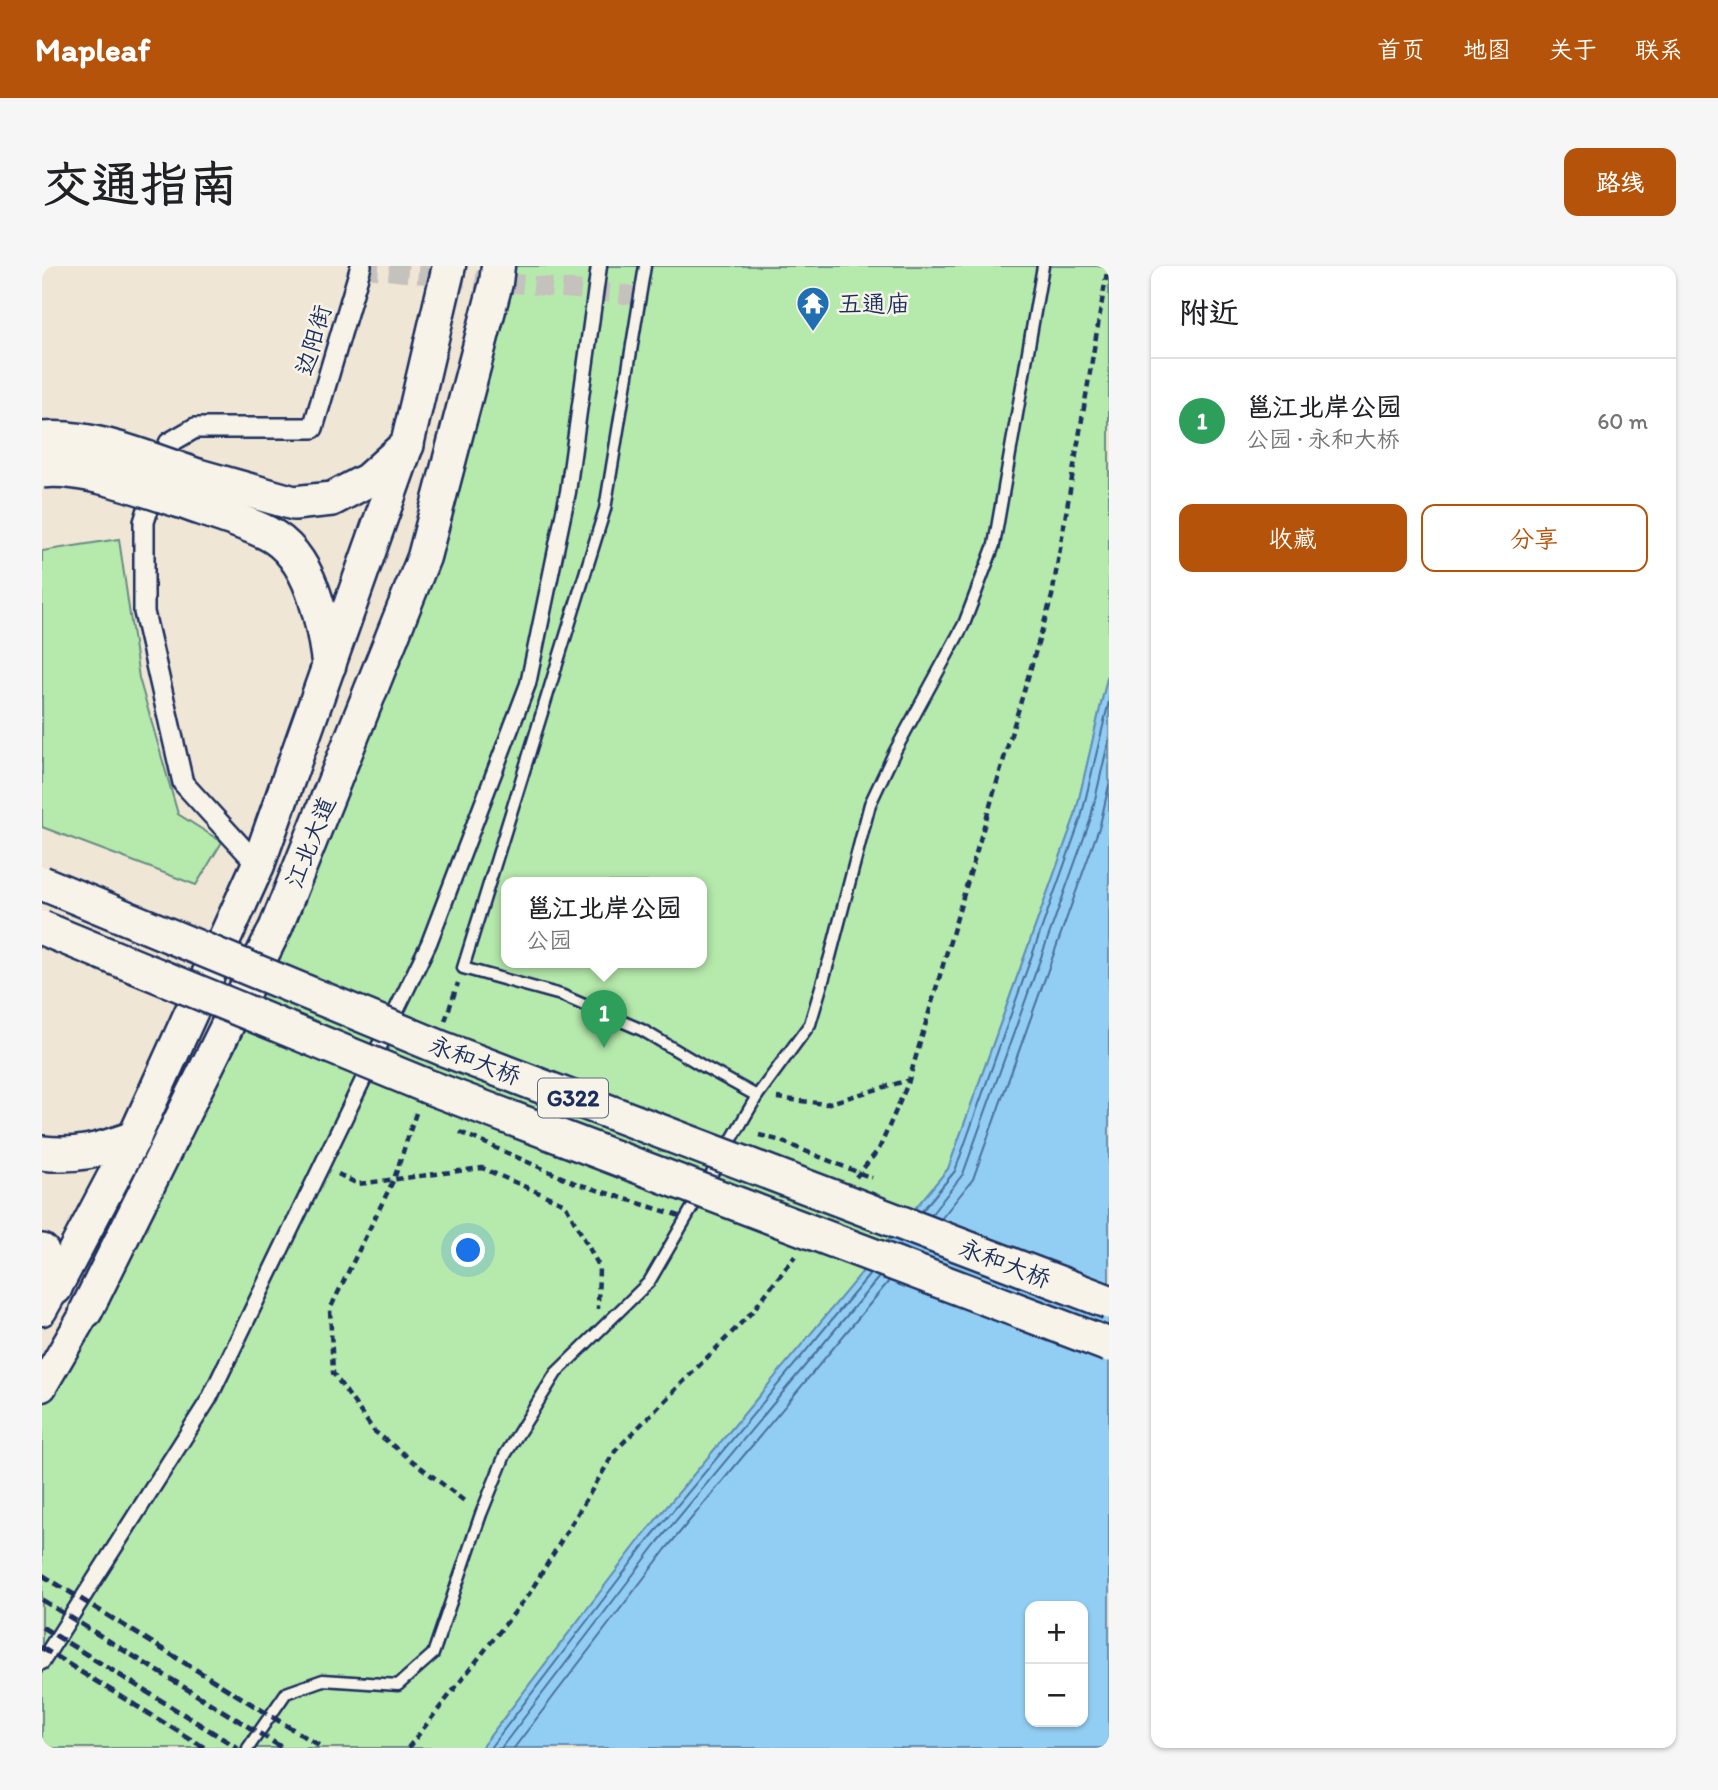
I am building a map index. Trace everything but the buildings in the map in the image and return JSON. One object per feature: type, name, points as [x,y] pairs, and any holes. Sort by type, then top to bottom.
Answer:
[{"type":"highway","points":[[42,439],[57,438],[112,447],[269,534],[297,559],[312,590],[324,626],[329,665]]},
{"type":"highway","points":[[42,471],[55,470],[110,480],[294,503],[332,499],[368,481],[407,445]]},
{"type":"highway","name":"永和大桥","points":[[42,883],[444,1049],[1109,1302]]},
{"type":"highway","name":"永和大桥","points":[[42,928],[429,1087],[1109,1345]]},
{"type":"highway","points":[[42,1153],[66,1156],[96,1152],[134,1138]]},
{"type":"highway","points":[[42,1251],[49,1299]]},
{"type":"main road","name":"江北大道","points":[[49,1299],[134,1138],[258,865],[407,445],[449,266]]},
{"type":"main road","name":"江北大道","points":[[42,1387],[86,1311],[276,927],[424,557],[496,283],[498,266]]},
{"type":"street","name":"边阳街","points":[[258,865],[183,783],[144,612],[144,522],[169,443],[195,428],[313,428],[360,266]]},
{"type":"street","points":[[42,1662],[209,1399],[429,943],[528,684],[568,492],[599,266]]},
{"type":"lane","points":[[645,266],[605,509],[463,968],[561,995],[631,1025],[757,1096]]},
{"type":"lane","points":[[248,1748],[286,1693],[323,1679],[398,1685],[433,1654],[481,1514],[505,1455],[556,1373],[649,1282],[757,1096],[810,1024],[870,804],[895,751],[964,625],[994,545],[1043,266]]},
{"type":"path","points":[[853,1182],[878,1149],[909,1080],[1052,596],[1108,266]]},
{"type":"path","points":[[441,1034],[463,968]]},
{"type":"path","points":[[757,1096],[826,1104],[909,1080]]},
{"type":"path","points":[[420,1100],[394,1179],[330,1309],[333,1373],[374,1431],[481,1514]]},
{"type":"path","points":[[358,1184],[482,1168],[565,1205],[599,1266],[597,1332]]},
{"type":"path","points":[[408,1748],[529,1594],[616,1450],[751,1313],[802,1247]]},
{"type":"green space","points":[[498,266],[1109,266],[1109,670],[1075,816],[948,1169],[645,1533],[481,1748],[42,1748],[42,1387],[276,927],[424,557]]},
{"type":"green space","points":[[119,539],[139,678],[178,814],[222,842],[196,885],[42,827],[42,551]]},
{"type":"water","points":[[1109,670],[1109,1748],[481,1748],[645,1533],[948,1169],[1075,816]]},
{"type":"tunnel","points":[[360,268],[640,296]]},
{"type":"railway","points":[[42,1575],[323,1748]]},
{"type":"railway","points":[[42,1600],[283,1748]]},
{"type":"railway","points":[[42,1627],[238,1748]]},
{"type":"railway","points":[[42,1648],[205,1748]]},
{"type":"place","name":"五通庙","points":[[813,333]]},
{"type":"place","name":"邕江北岸公园","points":[[604,1048]]}]
